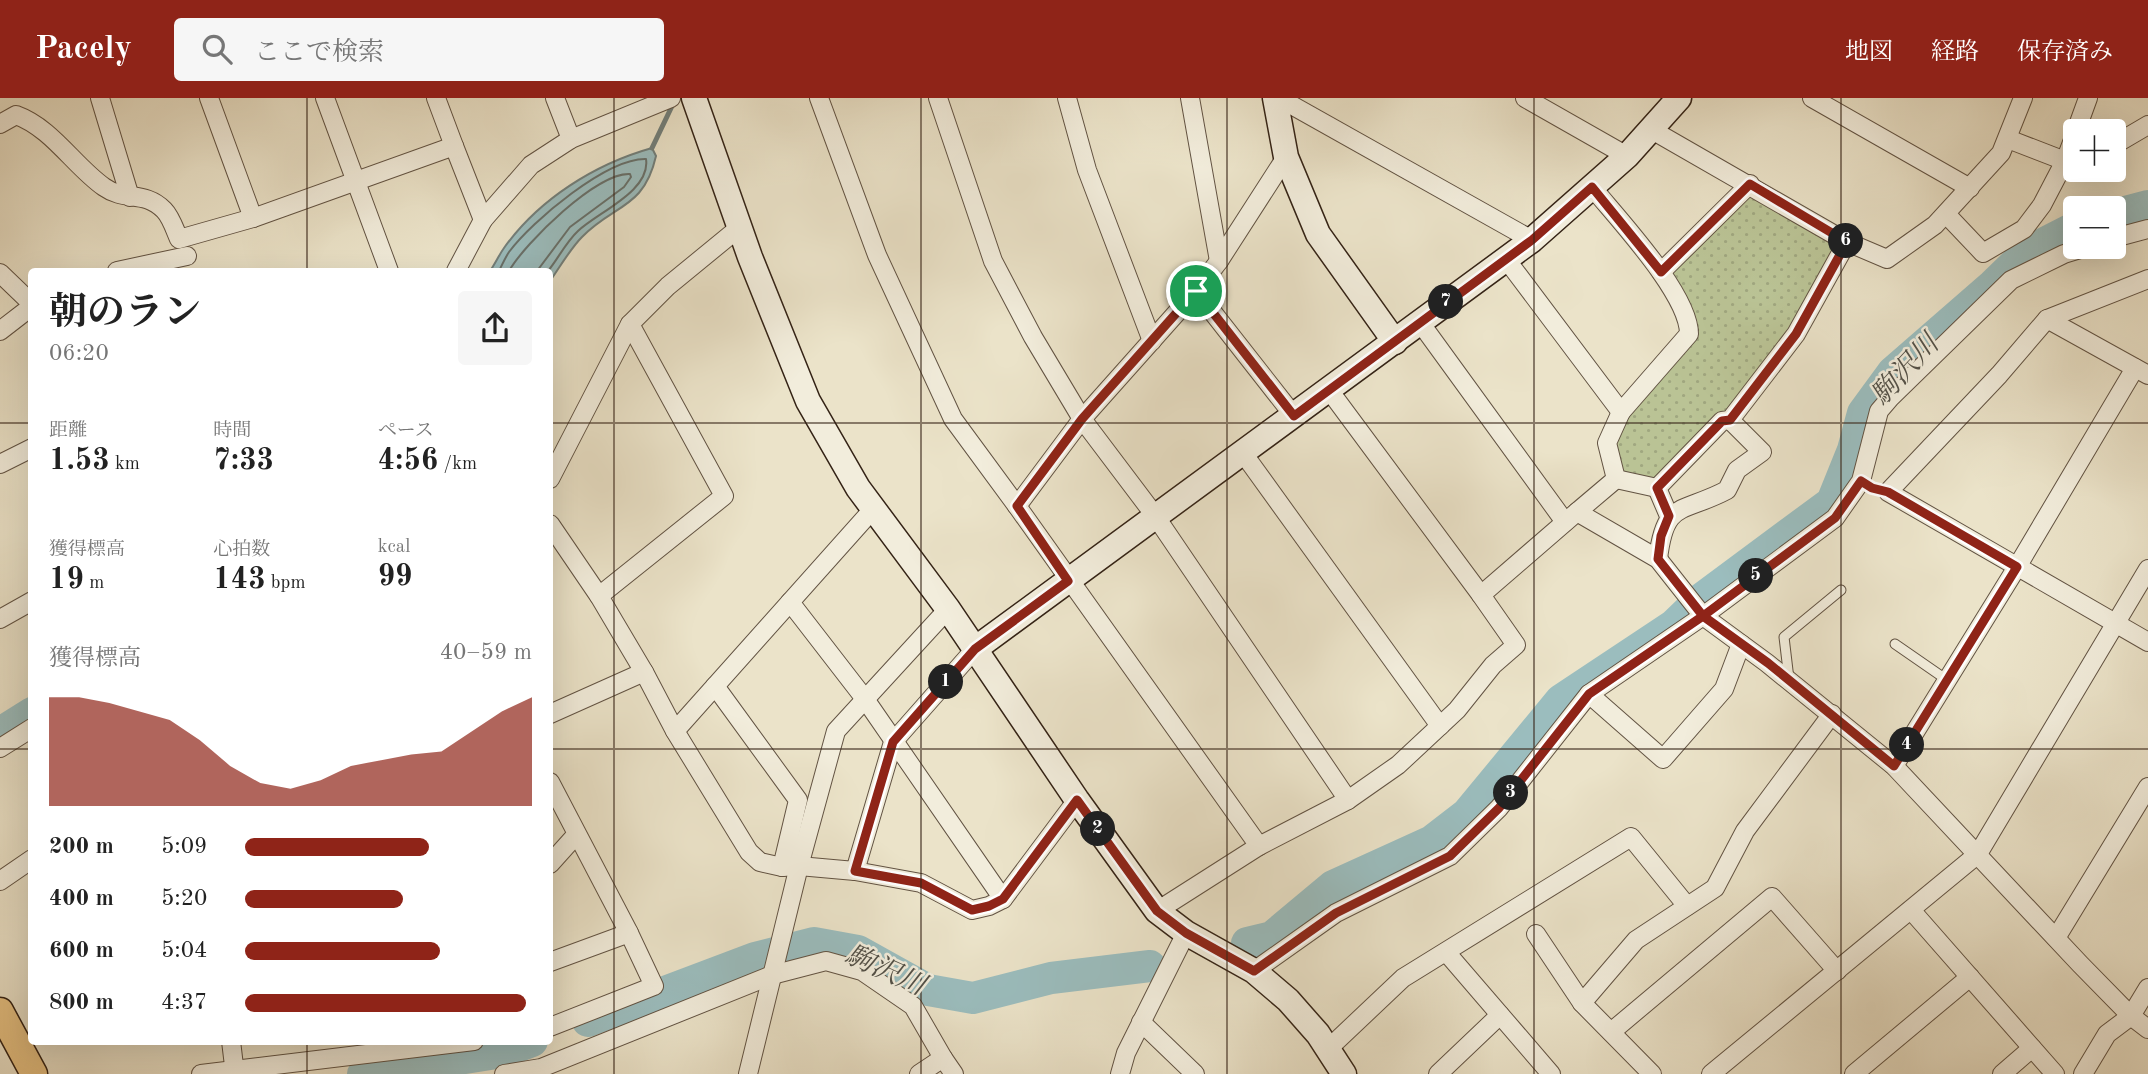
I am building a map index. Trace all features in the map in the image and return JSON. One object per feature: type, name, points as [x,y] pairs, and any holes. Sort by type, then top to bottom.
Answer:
[{"type":"main road","points":[[0,1011],[7,1041],[34,1074]]},
{"type":"street","points":[[100,98],[130,197]]},
{"type":"street","points":[[209,98],[253,218]]},
{"type":"street","points":[[325,98],[389,268]]},
{"type":"street","points":[[436,98],[483,220]]},
{"type":"street","points":[[555,98],[570,139]]},
{"type":"street","points":[[458,268],[483,220],[531,165],[570,139],[671,98]]},
{"type":"street","points":[[694,98],[740,227],[808,401],[858,488],[948,609],[1077,800],[1157,911],[1186,933],[1254,971],[1289,1000],[1318,1034],[1337,1066],[1403,978],[1631,837],[1687,906]]},
{"type":"street","points":[[819,98],[877,255],[953,419],[1259,845]]},
{"type":"street","points":[[938,98],[993,261],[1033,337],[1082,419],[1156,517],[1348,800]]},
{"type":"street","points":[[1067,98],[1087,170],[1152,341]]},
{"type":"street","points":[[1190,98],[1219,261]]},
{"type":"street","points":[[1277,98],[1286,157],[1318,234],[1395,342]]},
{"type":"street","points":[[1277,98],[1532,240]]},
{"type":"street","points":[[1525,98],[1627,156]]},
{"type":"street","points":[[855,871],[893,742],[975,649],[1532,240],[1627,156],[1679,98]]},
{"type":"street","points":[[1812,98],[1970,188]]},
{"type":"street","points":[[1652,130],[1847,242],[1886,259],[1935,225],[2001,153],[2023,98]]},
{"type":"street","points":[[2081,119],[2088,98]]},
{"type":"street","points":[[0,124],[16,116],[34,122],[74,162],[107,189],[130,197],[148,198],[166,212],[191,264],[149,268]]},
{"type":"street","points":[[2126,138],[2148,125]]},
{"type":"street","points":[[2008,139],[2063,159]]},
{"type":"street","points":[[179,239],[253,218],[454,146]]},
{"type":"street","points":[[1017,506],[1082,419],[1196,291],[1219,261],[1286,157]]},
{"type":"street","points":[[1946,214],[1983,253],[2024,229],[2063,173]]},
{"type":"street","points":[[1661,272],[1750,184]]},
{"type":"street","points":[[1592,187],[1661,272],[1689,322],[1689,334],[1621,412],[1607,443],[1616,480]]},
{"type":"street","points":[[553,473],[629,324],[668,286],[740,227]]},
{"type":"street","points":[[2126,235],[2148,229]]},
{"type":"street","points":[[1657,488],[1722,421],[1730,420],[1796,334],[1847,242]]},
{"type":"street","points":[[1254,971],[1336,913],[1450,856],[1499,808],[1589,694],[1703,616],[1835,518],[1861,481],[1879,411],[1891,397],[2011,279],[2063,254]]},
{"type":"street","points":[[1506,259],[1621,412]]},
{"type":"street","points":[[0,273],[28,301]]},
{"type":"street","points":[[1888,492],[1999,375],[2047,319],[2148,279]]},
{"type":"street","points":[[1196,291],[1294,416]]},
{"type":"street","points":[[0,331],[28,310]]},
{"type":"street","points":[[1894,766],[2141,371],[2047,319]]},
{"type":"street","points":[[1419,321],[1571,517],[1658,559],[1703,616],[1894,766],[2131,1016],[2148,1029]]},
{"type":"street","points":[[599,596],[724,496],[629,324]]},
{"type":"street","points":[[1157,911],[1259,845],[1348,800],[1398,765],[1457,710],[1493,665],[1516,645],[1329,390]]},
{"type":"street","points":[[1658,559],[1661,536],[1669,516],[1727,490],[1737,470],[1762,452],[1730,420]]},
{"type":"street","points":[[0,464],[28,449]]},
{"type":"street","points":[[1243,453],[1440,726]]},
{"type":"street","points":[[1616,480],[1657,488]]},
{"type":"street","points":[[1481,595],[1616,480]]},
{"type":"street","points":[[1861,481],[1872,488],[1888,492],[2148,642]]},
{"type":"street","points":[[1657,488],[1669,516]]},
{"type":"street","points":[[675,731],[873,508]]},
{"type":"street","points":[[553,528],[599,596],[645,672],[675,731],[749,852],[760,862],[855,871],[921,883],[972,910],[1003,899],[1077,800]]},
{"type":"street","points":[[1711,1074],[1978,855],[2148,569]]},
{"type":"street","points":[[790,602],[865,699],[1003,899]]},
{"type":"street","points":[[0,619],[28,603]]},
{"type":"street","points":[[790,866],[835,732],[948,609]]},
{"type":"street","points":[[1589,694],[1662,759],[1724,689],[1741,644]]},
{"type":"street","points":[[553,713],[645,672]]},
{"type":"street","points":[[715,686],[798,800],[785,922],[748,1074]]},
{"type":"street","points":[[1582,1003],[1636,940],[1715,888],[1745,831],[1832,715]]},
{"type":"street","points":[[0,748],[28,730]]},
{"type":"street","points":[[2056,938],[2148,787]]},
{"type":"street","points":[[553,788],[654,986],[553,1026]]},
{"type":"street","points":[[553,861],[576,835]]},
{"type":"street","points":[[0,881],[28,862]]},
{"type":"street","points":[[1611,1032],[1772,897],[1837,971]]},
{"type":"street","points":[[1911,910],[2055,1074]]},
{"type":"street","points":[[553,961],[629,933]]},
{"type":"street","points":[[1120,1074],[1126,1053],[1186,933]]},
{"type":"street","points":[[1536,933],[1582,1003],[1651,1074]]},
{"type":"street","points":[[1446,952],[1550,1074]]},
{"type":"street","points":[[504,1074],[541,1068],[773,971],[826,961],[862,971],[913,1006],[954,1074]]},
{"type":"street","points":[[1854,1074],[1970,977]]},
{"type":"street","points":[[2083,1074],[2107,1034],[2131,1016],[2148,988]]},
{"type":"street","points":[[1438,1074],[1500,1015]]},
{"type":"street","points":[[1141,1022],[1195,1074]]},
{"type":"street","points":[[232,1045],[236,1072]]},
{"type":"street","points":[[201,1074],[236,1072],[443,1045]]},
{"type":"street","points":[[2002,1074],[2032,1048]]},
{"type":"street","points":[[919,1074],[943,1058]]},
{"type":"lane","points":[[1789,681],[1784,637],[1841,590]]},
{"type":"lane","points":[[1895,644],[1947,680]]},
{"type":"green space","points":[[1750,193],[1843,248],[1760,378],[1657,488],[1624,479],[1611,447],[1627,412],[1698,330],[1667,281],[1669,267]]},
{"type":"water","points":[[652,148],[656,156],[644,186],[636,196],[582,237],[553,277],[553,268],[492,268],[518,230],[551,199],[589,174]]},
{"type":"waterway","points":[[652,148],[673,104]]},
{"type":"waterway","name":"駒沢川","points":[[2126,212],[2148,206]]},
{"type":"waterway","name":"駒沢川","points":[[1247,943],[1272,937],[1333,886],[1432,841],[1467,814],[1561,700],[1674,625],[1701,599],[1832,502],[1853,450],[1863,413],[1893,372],[2027,252],[2063,234]]},
{"type":"waterway","points":[[0,733],[28,716]]},
{"type":"waterway","name":"駒沢川","points":[[588,1021],[755,958],[814,943],[858,951],[928,990],[973,998],[1051,978],[1150,966]]},
{"type":"waterway","name":"駒沢川","points":[[363,1074],[503,1052],[521,1045]]},
{"type":"route","points":[[1196,291],[1082,419],[1017,506],[1068,581],[975,649],[893,742],[855,871],[921,883],[972,910],[989,906],[1003,899],[1077,800],[1157,911],[1186,933],[1254,971],[1336,913],[1450,856],[1499,808],[1589,694],[1703,616],[1768,663],[1894,766],[2017,567],[1888,492],[1872,488],[1861,481],[1835,518],[1703,616],[1658,559],[1661,536],[1669,516],[1657,488],[1722,421],[1730,420],[1796,334],[1847,242],[1750,184],[1661,272],[1592,187],[1532,240],[1294,416],[1196,291]]}]
